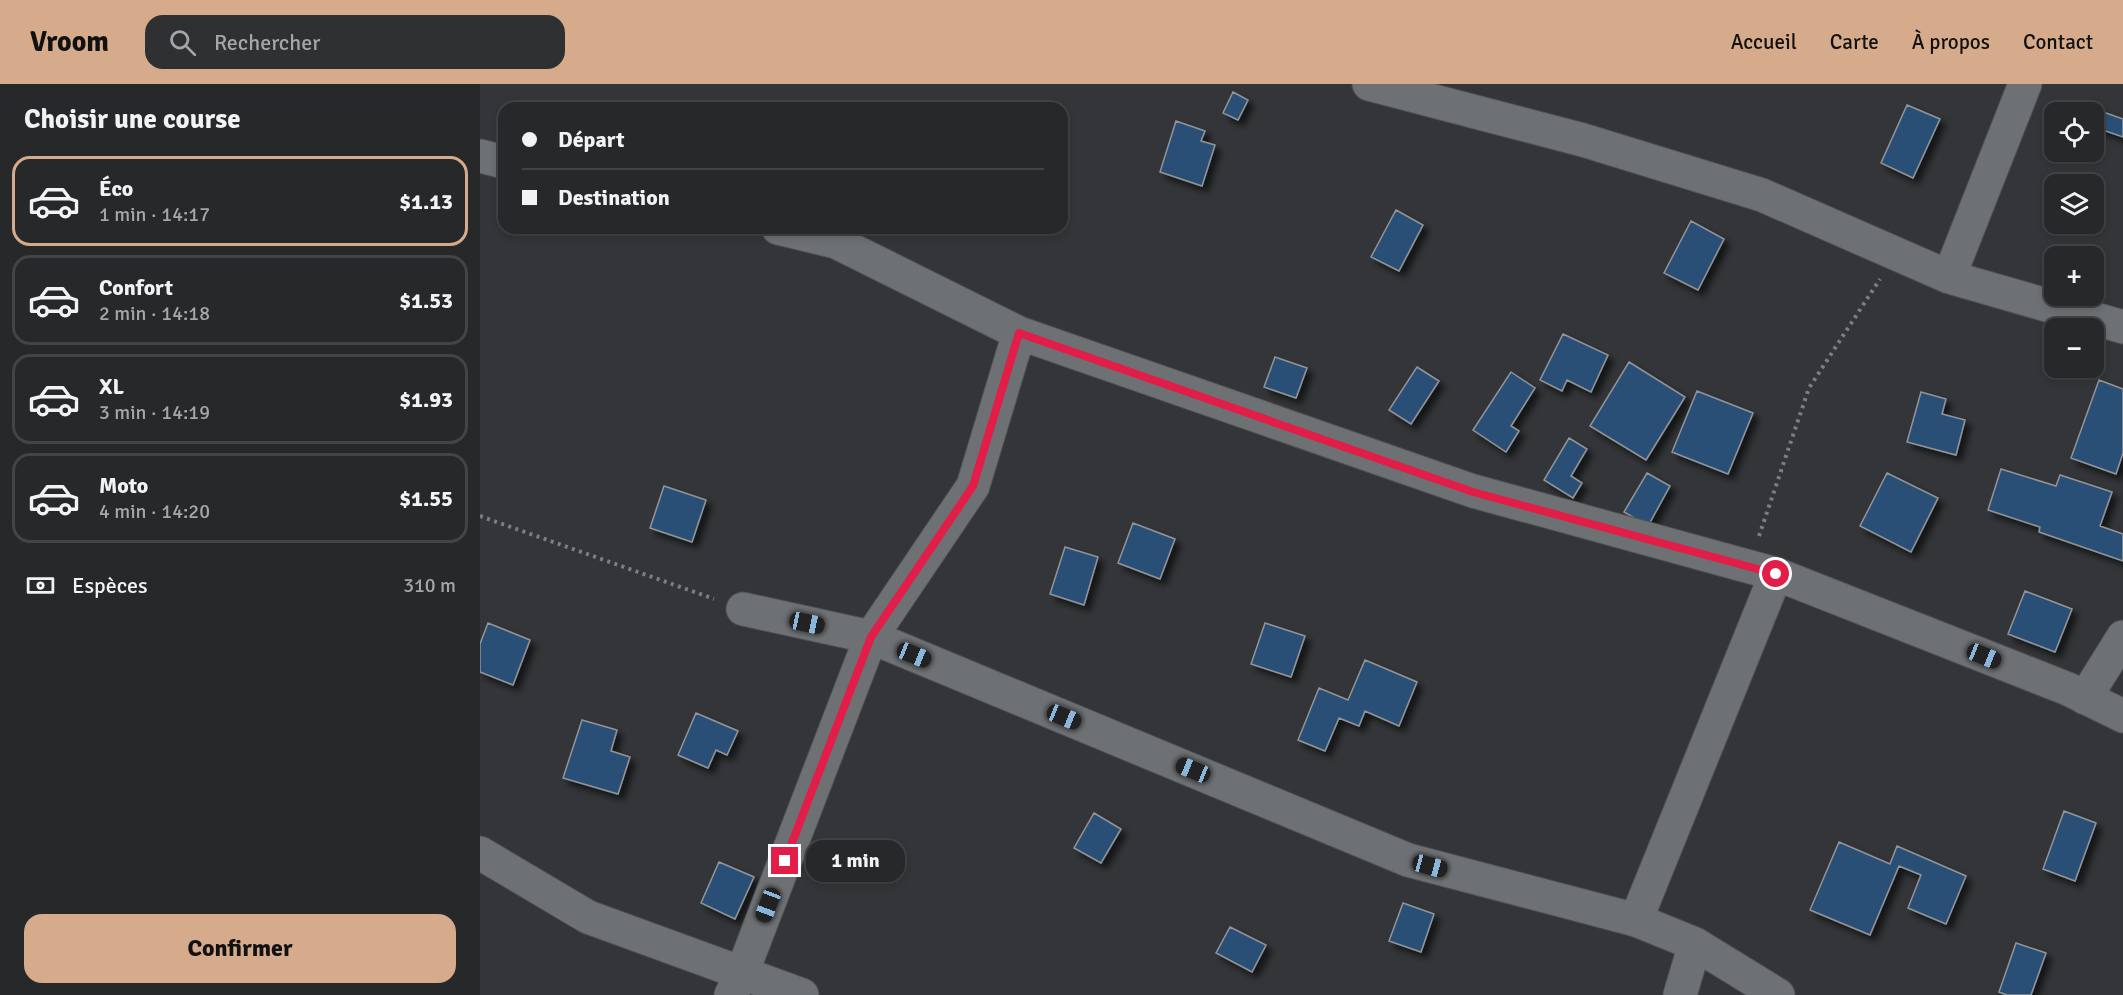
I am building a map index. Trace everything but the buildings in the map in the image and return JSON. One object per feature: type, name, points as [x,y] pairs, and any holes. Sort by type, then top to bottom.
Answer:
[{"type":"street","points":[[1369,84],[1583,140],[1762,195],[1949,276],[2123,327]]},
{"type":"street","points":[[1949,276],[2025,84]]},
{"type":"street","points":[[480,156],[498,160]]},
{"type":"street","points":[[803,234],[836,242],[1019,333],[1473,492],[1762,570],[2085,698],[2123,716]]},
{"type":"street","points":[[737,984],[871,637],[973,486],[1019,333]]},
{"type":"street","points":[[1636,920],[1762,570]]},
{"type":"street","points":[[743,609],[871,637],[1407,860],[1636,920],[1695,944],[1778,995]]},
{"type":"street","points":[[2085,698],[2123,637]]},
{"type":"street","points":[[480,853],[588,917],[737,984],[802,995]]},
{"type":"street","points":[[1680,995],[1695,944]]},
{"type":"path","points":[[1762,570],[1809,388],[1897,253]]},
{"type":"path","points":[[480,516],[743,609]]},
{"type":"route","points":[[785,861],[871,637],[973,486],[1019,333],[1473,492],[1776,574]]}]
